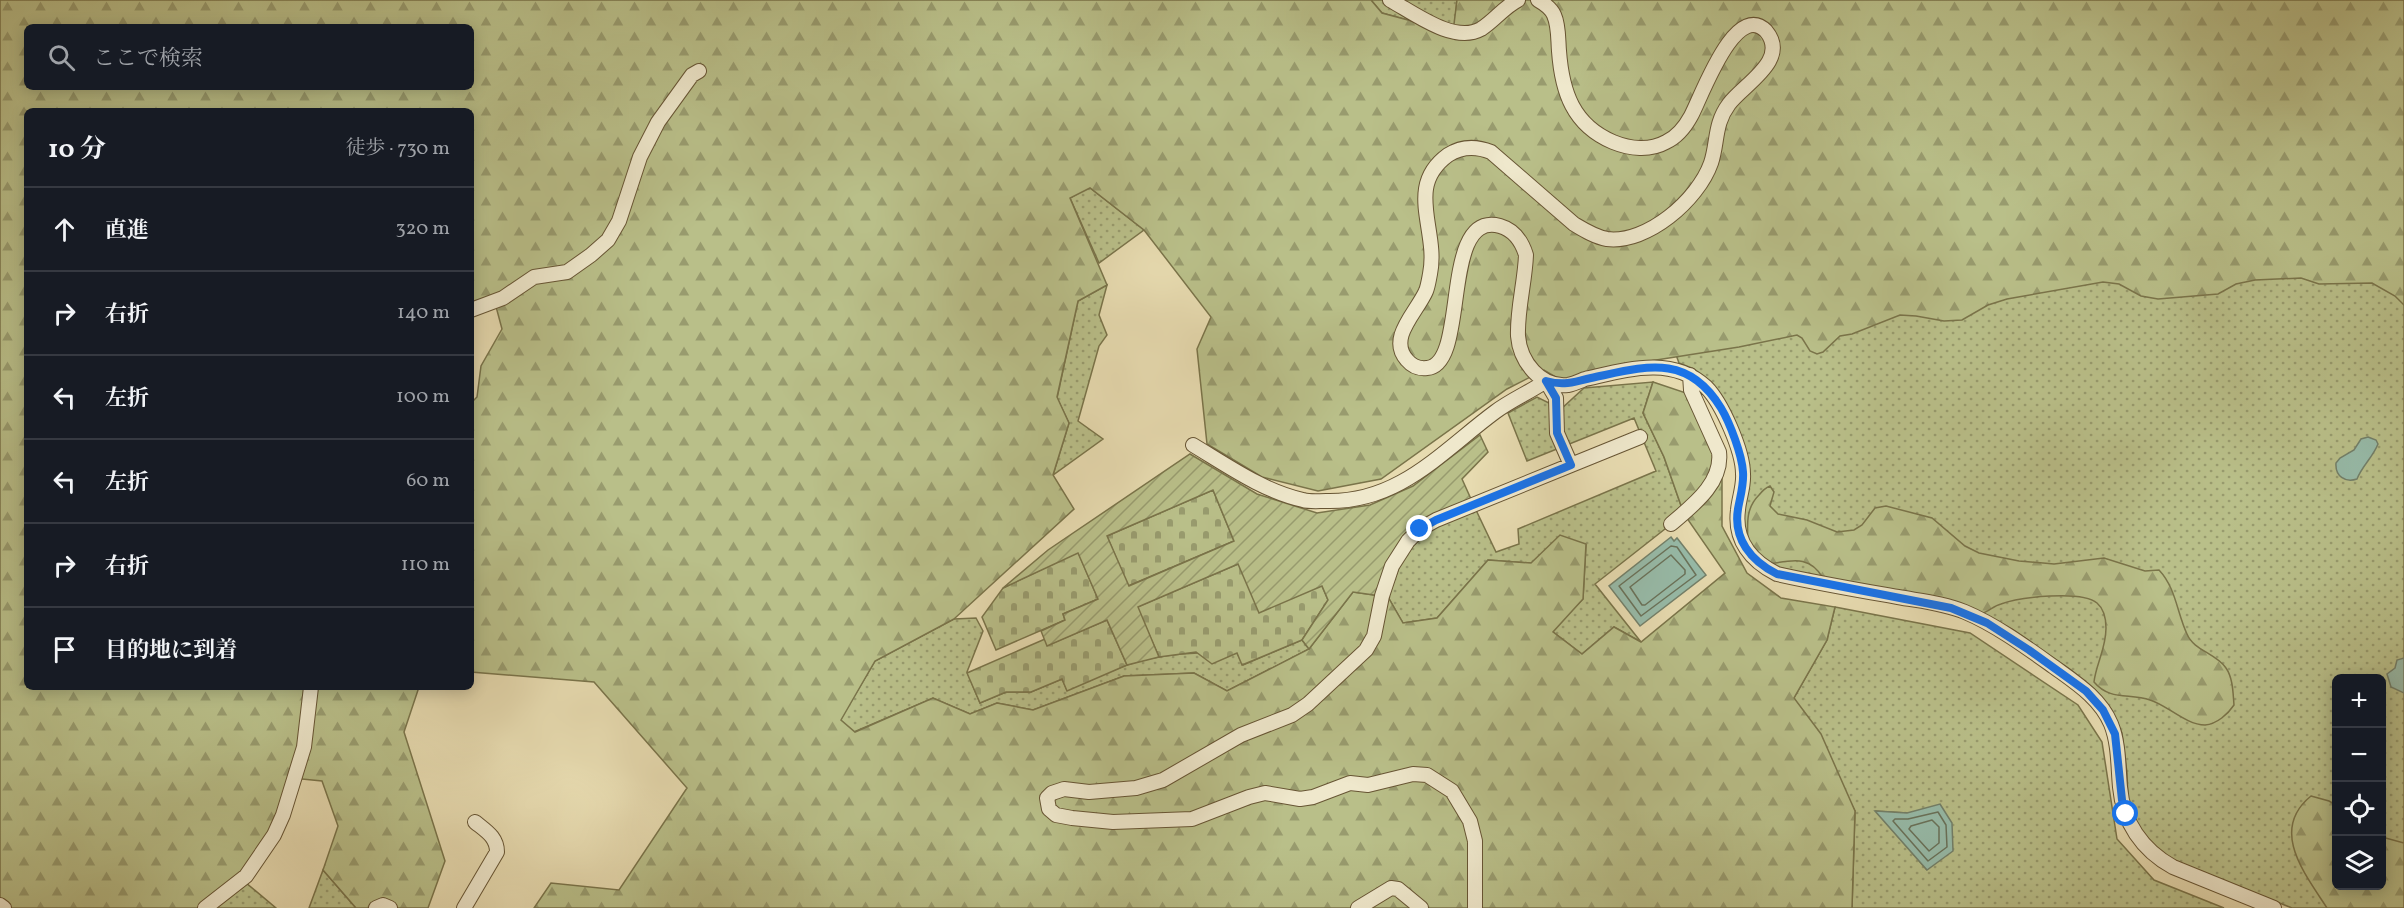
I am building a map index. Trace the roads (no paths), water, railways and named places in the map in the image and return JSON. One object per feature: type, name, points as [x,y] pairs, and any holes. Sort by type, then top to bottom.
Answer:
[{"type":"street","points":[[1400,2],[1450,32],[1464,34],[1481,29],[1509,4],[1518,0]]},
{"type":"street","points":[[1538,0],[1546,4],[1554,15],[1561,77],[1569,102],[1581,120],[1602,138],[1618,145],[1651,148],[1679,134],[1727,43],[1736,31],[1748,23],[1756,24],[1766,31],[1772,42],[1773,54],[1764,69],[1729,103],[1718,122],[1711,162],[1702,182],[1685,202],[1642,235],[1606,239],[1588,233],[1537,193],[1507,164],[1491,152],[1479,148],[1467,147],[1452,153],[1432,170],[1426,183],[1424,196],[1431,245],[1431,272],[1426,291],[1404,326],[1400,339],[1401,350],[1412,365],[1428,369],[1434,367],[1443,357],[1449,339],[1462,258],[1468,242],[1475,232],[1486,226],[1497,225],[1508,228],[1522,243],[1526,255],[1518,335],[1521,352],[1528,365],[1546,381],[1556,398],[1557,433],[1571,465]]},
{"type":"street","points":[[474,309],[502,298],[534,277],[567,272],[608,240],[618,221],[640,157],[658,122],[692,75],[699,71]]},
{"type":"street","points":[[1193,445],[1277,493],[1305,501],[1342,502],[1371,496],[1400,484],[1497,411],[1546,381],[1568,385],[1640,368],[1660,366],[1690,375],[1707,389],[1722,409],[1741,459],[1743,474],[1737,520],[1738,529],[1745,547],[1758,562],[1777,574],[1963,611],[1987,623],[2029,650],[2086,691],[2110,722],[2118,752],[2122,800],[2132,829],[2139,840],[2160,860],[2173,867],[2274,908]]},
{"type":"street","points":[[1671,524],[1696,502],[1717,474],[1720,461],[1719,452],[1691,390],[1690,375]]},
{"type":"street","points":[[1475,908],[1475,842],[1470,821],[1452,791],[1427,775],[1413,774],[1368,785],[1350,783],[1313,797],[1300,799],[1265,793],[1192,819],[1113,822],[1072,818],[1056,814],[1049,809],[1047,798],[1052,793],[1064,789],[1089,792],[1136,788],[1163,780],[1241,735],[1292,715],[1308,704],[1366,650],[1374,636],[1382,597],[1392,566],[1408,541],[1420,529],[1436,520],[1640,437]]},
{"type":"street","points":[[205,908],[246,876],[274,835],[283,815],[304,747],[311,690]]},
{"type":"street","points":[[464,908],[497,852],[497,844],[492,836],[475,822]]},
{"type":"street","points":[[1358,908],[1391,888],[1398,889],[1421,908]]},
{"type":"street","points":[[0,905],[4,908]]},
{"type":"street","points":[[376,908],[382,905],[390,908]]},
{"type":"water","points":[[2368,437],[2376,440],[2378,444],[2357,479],[2345,479],[2337,472],[2336,463],[2354,450],[2361,439]]},
{"type":"water","points":[[1671,537],[1674,541],[1677,538],[1706,575],[1640,626],[1609,586]]},
{"type":"water","points":[[2404,658],[2404,693],[2391,687],[2387,674],[2395,668],[2397,660]]},
{"type":"water","points":[[1940,804],[1952,823],[1953,851],[1927,870],[1875,811],[1907,813]]}]
